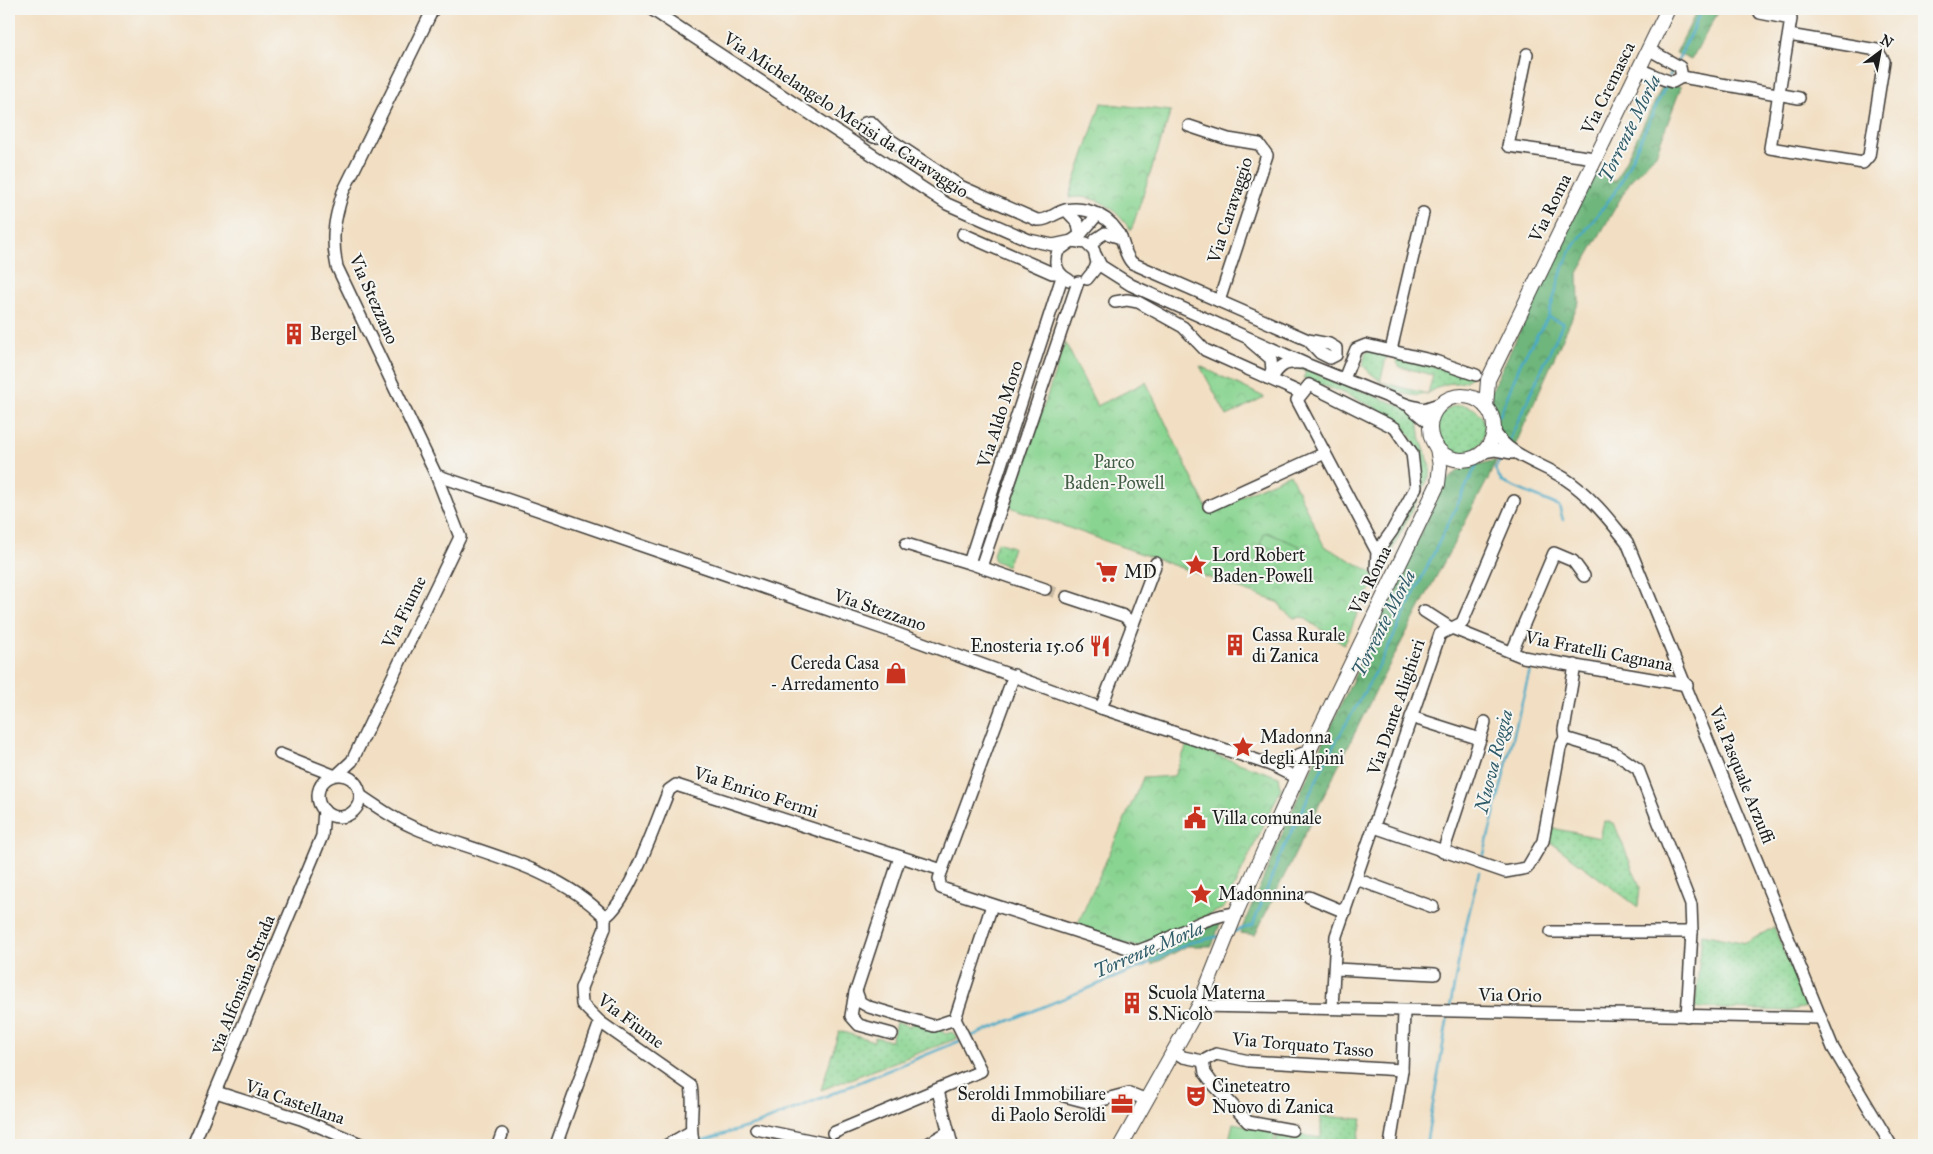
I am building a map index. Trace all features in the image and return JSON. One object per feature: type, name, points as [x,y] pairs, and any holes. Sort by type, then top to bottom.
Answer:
[{"type":"main road","name":"Via Cremasca","points":[[1594,159],[1668,9]]},
{"type":"main road","name":"Via Roma","points":[[1442,403],[1449,399],[1465,396],[1481,388],[1482,377],[1594,159]]},
{"type":"main road","name":"Via Roma","points":[[1482,377],[1486,407],[1493,422],[1494,430]]},
{"type":"main road","points":[[1465,396],[1480,402],[1486,407]]},
{"type":"main road","points":[[1430,424],[1432,416],[1442,403]]},
{"type":"main road","name":"Via Roma","points":[[1430,424],[1430,433],[1437,448],[1440,466],[1438,484]]},
{"type":"main road","points":[[1437,448],[1443,454],[1458,460],[1467,460],[1483,452],[1492,439],[1494,430]]},
{"type":"main road","name":"Via Roma","points":[[1121,1145],[1175,1052],[1199,1006],[1235,918],[1309,751],[1438,484],[1458,460]]},
{"type":"street","name":"Via Stezzano","points":[[434,9],[343,192],[336,213],[332,242],[337,267],[436,475],[1014,675],[1101,708],[1271,765],[1298,778]]},
{"type":"street","name":"Via Michelangelo Merisi da Caravaggio","points":[[650,9],[947,204],[1029,240],[1053,245],[1079,241],[1094,249],[1101,266],[1131,285],[1306,364],[1408,405],[1424,408],[1442,403]]},
{"type":"street","points":[[1760,13],[1791,19],[1770,148],[1863,163],[1869,156],[1884,62],[1877,50],[1789,35]]},
{"type":"street","points":[[1648,49],[1674,74]]},
{"type":"street","name":"Via Cremasca","points":[[1527,54],[1508,146],[1594,159]]},
{"type":"street","points":[[1638,69],[1655,74],[1674,74],[1799,98]]},
{"type":"street","name":"Via Caravaggio","points":[[1189,126],[1228,139],[1259,144],[1267,155],[1219,301]]},
{"type":"street","points":[[886,138],[962,187],[1037,220],[1049,219],[1066,210],[1086,210],[1098,214],[1115,227],[1121,238],[1126,256],[1132,263],[1308,340]]},
{"type":"street","points":[[1066,210],[1078,223],[1080,235]]},
{"type":"street","points":[[1391,350],[1423,213]]},
{"type":"street","points":[[1059,271],[1058,252],[1066,243],[1080,235],[1090,221],[1098,214]]},
{"type":"street","points":[[1082,281],[1096,269],[1094,249],[1098,214]]},
{"type":"street","points":[[1094,249],[1098,236],[1105,233],[1121,238]]},
{"type":"street","name":"Via Michelangelo Merisi da Caravaggio","points":[[963,234],[1052,272],[1059,271]]},
{"type":"street","name":"Via Michelangelo Merisi da Caravaggio","points":[[1029,240],[1059,271],[1082,281],[1100,277],[1131,285]]},
{"type":"street","name":"Via Aldo Moro","points":[[969,563],[1059,271]]},
{"type":"street","name":"Via Aldo Moro","points":[[981,567],[1082,281]]},
{"type":"street","points":[[1115,302],[1127,300],[1138,302],[1183,327],[1205,350],[1301,393]]},
{"type":"street","points":[[1245,335],[1257,348],[1271,358],[1272,371],[1269,379]]},
{"type":"street","points":[[1344,379],[1356,349],[1366,345],[1391,350],[1482,377]]},
{"type":"street","points":[[1269,379],[1279,366],[1290,362],[1306,364]]},
{"type":"street","points":[[1376,552],[1392,531],[1416,487],[1412,453],[1396,428],[1309,385],[1297,400],[1376,552],[1376,569]]},
{"type":"street","name":"Via Michelangelo Merisi da Caravaggio","points":[[1408,405],[1430,424]]},
{"type":"street","name":"Via Pasquale Arzuffi","points":[[1494,430],[1502,443],[1518,454],[1564,478],[1595,502],[1626,542],[1687,685],[1833,1048],[1891,1145]]},
{"type":"street","name":"Via Pasquale Arzuffi","points":[[1483,452],[1500,450],[1518,454]]},
{"type":"street","points":[[1209,506],[1324,453]]},
{"type":"street","name":"Via Fiume","points":[[336,775],[352,761],[460,537],[436,475]]},
{"type":"street","name":"Via Dante Alighieri","points":[[1332,1008],[1336,936],[1440,634],[1450,627],[1462,623],[1514,501]]},
{"type":"street","points":[[906,544],[1044,589]]},
{"type":"street","points":[[1512,652],[1554,553],[1572,561],[1584,576]]},
{"type":"street","points":[[1101,708],[1156,563]]},
{"type":"street","points":[[1067,597],[1124,616],[1133,624]]},
{"type":"street","name":"Via Fratelli Cagnana","points":[[1424,611],[1450,627],[1523,657],[1687,685]]},
{"type":"street","points":[[1374,827],[1505,872],[1527,868],[1543,841],[1560,748],[1565,738],[1575,665]]},
{"type":"street","points":[[1014,675],[942,870],[939,879],[941,888],[992,906],[1137,951],[1150,948],[1209,918],[1235,918]]},
{"type":"street","points":[[1411,717],[1480,739]]},
{"type":"street","points":[[1443,852],[1486,722]]},
{"type":"street","points":[[1565,738],[1615,753],[1638,769],[1691,905],[1692,932],[1686,1016]]},
{"type":"street","points":[[1271,765],[1309,751]]},
{"type":"street","points":[[280,754],[312,769],[347,776],[354,780]]},
{"type":"street","points":[[322,836],[358,806],[361,796],[354,780],[352,761]]},
{"type":"street","points":[[312,769],[322,784]]},
{"type":"street","points":[[322,836],[324,810],[318,798],[322,784],[336,775]]},
{"type":"street","name":"Via Enrico Fermi","points":[[604,917],[614,910],[625,893],[669,790],[674,785],[942,870]]},
{"type":"street","points":[[361,796],[384,812],[419,830],[531,868],[573,892],[604,917]]},
{"type":"street","points":[[324,810],[332,815],[346,815],[368,809],[384,812]]},
{"type":"street","name":"via Alfonsina Strada","points":[[193,1145],[322,836]]},
{"type":"street","points":[[892,1034],[860,1025],[851,1016],[856,991],[900,857]]},
{"type":"street","points":[[1356,879],[1433,908]]},
{"type":"street","points":[[1309,897],[1344,912]]},
{"type":"street","points":[[833,1133],[981,1071],[955,1018],[992,906]]},
{"type":"street","name":"Via Fiume","points":[[604,917],[604,928],[580,993],[582,1004],[586,1011],[600,1022],[688,1081],[693,1093],[692,1138]]},
{"type":"street","points":[[1551,932],[1692,932]]},
{"type":"street","points":[[1334,969],[1435,974]]},
{"type":"street","points":[[856,991],[860,1002],[869,1007],[934,1026],[955,1018]]},
{"type":"street","name":"Via Orio","points":[[1199,1006],[1820,1018]]},
{"type":"street","points":[[1390,1145],[1402,1070],[1404,1011]]},
{"type":"street","points":[[556,1145],[600,1022]]},
{"type":"street","name":"Via Torquato Tasso","points":[[1175,1052],[1183,1057],[1203,1061],[1216,1054],[1249,1062],[1402,1070]]},
{"type":"street","points":[[1203,1061],[1205,1073],[1248,1122],[1292,1130]]},
{"type":"street","points":[[938,1090],[952,1145]]},
{"type":"street","name":"Via Castellana","points":[[216,1092],[301,1118],[363,1145]]},
{"type":"street","points":[[1064,1096],[1091,1103],[1129,1093],[1147,1100]]},
{"type":"street","points":[[756,1129],[833,1145]]},
{"type":"street","points":[[926,1145],[948,1132]]},
{"type":"street","points":[[498,1145],[502,1134]]},
{"type":"street","points":[[668,1145],[692,1138]]},
{"type":"green space","points":[[1698,9],[1720,9],[1691,60],[1676,53]]},
{"type":"green space","points":[[1665,81],[1681,87],[1656,154],[1631,180],[1578,273],[1579,302],[1514,448],[1501,441],[1492,412],[1491,392],[1595,171],[1615,182]]},
{"type":"green space","points":[[1101,103],[1171,111],[1131,231],[1119,216],[1105,204],[1088,198],[1069,198]]},
{"type":"green space","name":"Parco Baden-Powell","points":[[1065,342],[1097,406],[1146,382],[1208,511],[1290,474],[1324,546],[1379,576],[1363,600],[1344,645],[1303,617],[1294,618],[1283,610],[1280,603],[1010,507]]},
{"type":"green space","points":[[1373,349],[1387,355],[1380,381],[1363,366],[1365,353]]},
{"type":"green space","points":[[1398,357],[1472,376],[1463,382],[1446,384],[1428,393],[1433,375],[1400,367],[1396,361]]},
{"type":"green space","points":[[1200,366],[1264,397],[1227,416]]},
{"type":"green space","points":[[1293,366],[1298,366],[1406,408],[1418,419],[1421,440],[1431,467],[1430,475],[1379,576],[1375,574],[1385,557],[1383,554],[1408,511],[1419,483],[1420,461],[1414,442],[1401,426],[1383,413],[1363,402],[1303,378],[1306,372]]},
{"type":"green space","points":[[1383,383],[1426,394],[1408,395]]},
{"type":"green space","points":[[1456,405],[1466,405],[1478,412],[1485,424],[1485,434],[1478,446],[1466,453],[1456,453],[1448,449],[1441,442],[1437,434],[1437,424],[1441,416],[1448,409]]},
{"type":"green space","points":[[1496,461],[1488,479],[1375,692],[1255,935],[1240,933],[1295,804],[1444,483],[1459,470]]},
{"type":"green space","points":[[1265,532],[1300,546],[1295,558],[1260,544]]},
{"type":"green space","points":[[997,542],[1013,547],[1007,566],[995,561],[993,555]]},
{"type":"green space","points":[[1187,745],[1279,777],[1281,789],[1224,908],[1137,947],[1076,928],[1143,778],[1174,776]]},
{"type":"green space","points":[[1604,821],[1614,823],[1640,887],[1638,907],[1549,841],[1552,828],[1600,838]]},
{"type":"green space","points":[[1220,924],[1212,946],[1187,946],[1152,965],[1148,955],[1191,931],[1201,927]]},
{"type":"green space","points":[[1774,927],[1807,1007],[1788,1011],[1695,1008],[1702,934],[1746,943]]},
{"type":"green space","points":[[896,1022],[911,1026],[912,1022],[939,1027],[945,1034],[952,1032],[958,1038],[821,1090],[839,1031],[874,1041],[875,1037],[891,1041]]},
{"type":"green space","points":[[1321,1116],[1362,1119],[1357,1145],[1275,1145],[1278,1132],[1321,1138]]},
{"type":"green space","points":[[1233,1123],[1276,1131],[1273,1145],[1228,1145]]},
{"type":"waterway","name":"Torrente Morla","points":[[1677,62],[1702,9]]},
{"type":"waterway","name":"Torrente Morla","points":[[1669,77],[1674,67]]},
{"type":"waterway","name":"Torrente Morla","points":[[1499,417],[1522,360],[1548,317],[1563,267],[1573,247],[1618,188],[1666,85]]},
{"type":"waterway","name":"Nuova Roggia","points":[[1509,441],[1563,323],[1548,317]]},
{"type":"waterway","name":"Nuova Roggia","points":[[1502,456],[1495,469],[1502,482],[1559,506],[1563,520]]},
{"type":"waterway","name":"Torrente Morla","points":[[1233,932],[1253,925],[1279,858],[1329,754],[1379,666],[1478,462]]},
{"type":"waterway","name":"Nuova Roggia","points":[[1483,858],[1530,670]]},
{"type":"waterway","points":[[1450,1007],[1463,938],[1479,872]]},
{"type":"waterway","name":"Torrente Morla","points":[[967,1038],[1145,965],[1188,943],[1221,936]]},
{"type":"waterway","name":"Nuova Roggia","points":[[1426,1145],[1448,1016]]},
{"type":"waterway","name":"Torrente Morla","points":[[697,1142],[758,1124],[962,1040]]},
{"type":"tunnel","points":[[1045,589],[1067,597]]},
{"type":"place","name":"Bergel","points":[[294,334]]},
{"type":"place","name":"Lord Robert Baden-Powell","points":[[1196,565]]},
{"type":"place","name":"MD","points":[[1107,572]]},
{"type":"place","name":"Cassa Rurale di Zanica","points":[[1235,645]]},
{"type":"place","name":"Enosteria 15.06","points":[[1100,646]]},
{"type":"place","name":"Cereda Casa - Arredamento","points":[[896,673]]},
{"type":"place","name":"Madonna degli Alpini","points":[[1243,747]]},
{"type":"place","name":"Villa comunale","points":[[1195,818]]},
{"type":"place","name":"Madonnina","points":[[1201,894]]},
{"type":"place","name":"Scuola Materna S.Nicolò","points":[[1132,1003]]},
{"type":"place","name":"Cineteatro Nuovo di Zanica","points":[[1196,1096]]},
{"type":"place","name":"Seroldi Immobiliare di Paolo Seroldi","points":[[1122,1104]]}]
